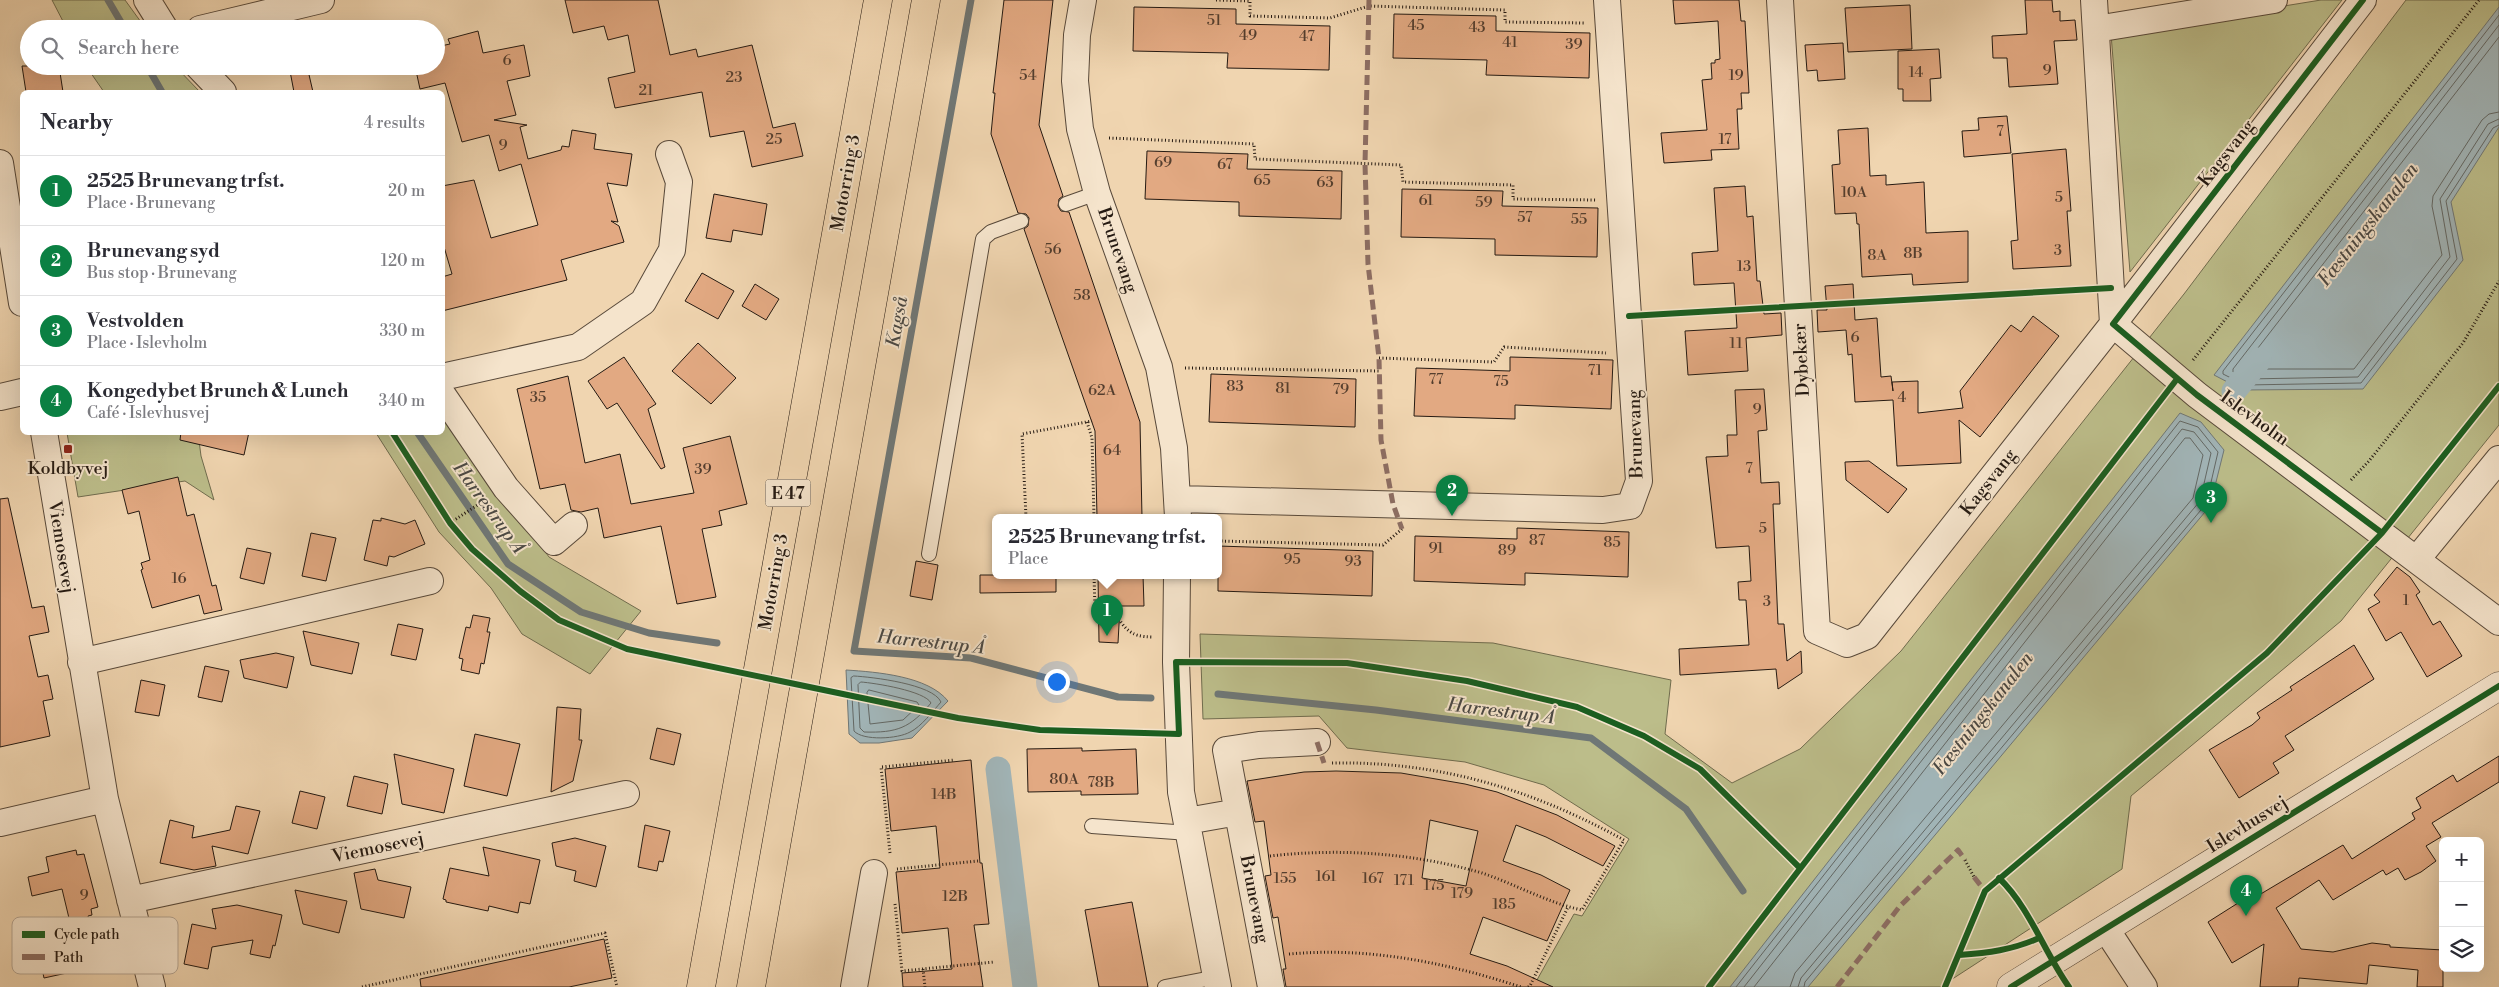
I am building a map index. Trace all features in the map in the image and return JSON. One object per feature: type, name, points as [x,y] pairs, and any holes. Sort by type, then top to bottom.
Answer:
[{"type":"highway","name":"Motorring 3","points":[[701,987],[878,0]]},
{"type":"highway","name":"E 47","points":[[751,987],[926,0]]},
{"type":"street","points":[[147,0],[159,20]]},
{"type":"street","points":[[238,20],[321,0]]},
{"type":"street","name":"Brunevang","points":[[1083,0],[1077,35],[1075,81],[1083,137],[1098,193],[1159,367],[1174,448],[1179,508],[1603,510],[1630,506],[1639,481],[1608,12]]},
{"type":"street","name":"Dybekær","points":[[1780,0],[1817,631]]},
{"type":"street","points":[[2094,0],[2113,324]]},
{"type":"street","points":[[2096,30],[2274,0]]},
{"type":"street","name":"Kagsvang","points":[[1817,631],[1847,644],[1867,636],[2113,324],[2363,0]]},
{"type":"street","points":[[207,75],[221,90]]},
{"type":"street","points":[[445,376],[578,347],[643,302],[672,250],[679,182],[669,154]]},
{"type":"street","points":[[0,163],[20,290]]},
{"type":"street","name":"Islevholm","points":[[2113,324],[2188,387],[2499,622]]},
{"type":"street","points":[[0,397],[20,392]]},
{"type":"street","points":[[445,398],[506,488],[554,542],[574,525]]},
{"type":"street","name":"Viemosevej","points":[[44,435],[105,799],[134,917]]},
{"type":"street","points":[[2417,559],[2499,459]]},
{"type":"street","points":[[1177,579],[1176,637],[1181,792],[1218,982]]},
{"type":"street","points":[[81,662],[430,581]]},
{"type":"street","name":"Islevhusvej","points":[[2011,987],[2499,686]]},
{"type":"street","name":"Brunevang","points":[[1271,987],[1226,750],[1259,745],[1320,753]]},
{"type":"street","name":"Viemosevej","points":[[130,900],[626,794]]},
{"type":"street","points":[[0,822],[105,799]]},
{"type":"street","points":[[1188,827],[1238,812]]},
{"type":"street","points":[[854,987],[885,868]]},
{"type":"street","points":[[2106,930],[2144,987]]},
{"type":"street","name":"Viemosevej","points":[[149,974],[152,987]]},
{"type":"lane","points":[[1066,204],[1098,193]]},
{"type":"lane","points":[[929,554],[983,239],[991,232],[1021,221]]},
{"type":"lane","points":[[1092,826],[1188,827]]},
{"type":"lane","points":[[1165,987],[1218,982]]},
{"type":"path","points":[[1216,0],[1250,1],[1250,16],[1330,18],[1369,6],[1505,10],[1505,22],[1608,12]]},
{"type":"path","points":[[2188,387],[2478,0]]},
{"type":"path","points":[[1083,137],[1254,144],[1255,159],[1402,165],[1403,182],[1512,185],[1513,199],[1621,200]]},
{"type":"path","points":[[2369,461],[2463,343],[2499,281]]},
{"type":"path","points":[[1380,358],[1494,362],[1504,347],[1631,354]]},
{"type":"path","points":[[1159,367],[1380,371]]},
{"type":"path","points":[[1026,514],[1022,434],[1092,421]]},
{"type":"path","points":[[1087,422],[1092,438],[1094,514]]},
{"type":"path","points":[[445,516],[452,526],[458,518],[489,498]]},
{"type":"path","points":[[1222,541],[1383,545],[1402,529],[1411,530]]},
{"type":"path","points":[[1094,579],[1095,609],[1112,609],[1125,630],[1138,637],[1176,637]]},
{"type":"path","points":[[1247,859],[1341,852],[1388,855],[1435,862],[1481,873],[1525,888],[1568,907],[1582,910],[1624,840],[1572,812],[1484,780],[1434,770],[1320,753]]},
{"type":"path","points":[[954,760],[881,767],[885,868],[978,861]]},
{"type":"path","points":[[1966,860],[1974,877]]},
{"type":"path","points":[[895,898],[902,971],[994,962]]},
{"type":"path","points":[[1528,987],[1568,907]]},
{"type":"path","points":[[362,987],[605,934],[617,987]]},
{"type":"path","points":[[1266,956],[1309,952],[1397,955],[1440,963],[1520,987]]},
{"type":"path","points":[[923,969],[925,987]]},
{"type":"path","points":[[1504,987],[1505,982]]},
{"type":"green space","points":[[52,0],[125,0],[139,20],[62,20]]},
{"type":"green space","points":[[2321,0],[2342,0],[2130,272],[2111,34]]},
{"type":"green space","points":[[2406,0],[2499,0],[2499,425],[2341,621],[2131,796],[2122,869],[1940,987],[1533,987],[1574,914],[1582,916],[1629,839],[1544,785],[1465,762],[1347,748],[1319,716],[1203,719],[1200,634],[1493,643],[1671,680],[1665,734],[1732,783],[1800,749],[1901,651],[2184,294]]},
{"type":"green space","points":[[92,75],[184,75],[198,90],[103,90]]},
{"type":"green space","points":[[445,412],[549,557],[641,611],[590,674],[522,634],[491,588],[439,532],[377,435],[445,435]]},
{"type":"green space","points":[[67,435],[198,435],[201,456],[214,500],[185,481],[78,497]]},
{"type":"water","points":[[2499,7],[2499,127],[2451,202],[2463,260],[2363,389],[2243,390],[2214,375]]},
{"type":"water","points":[[2180,413],[2201,422],[2224,450],[2210,506],[1808,987],[1730,987]]},
{"type":"water","points":[[846,670],[887,674],[915,681],[928,686],[948,701],[912,738],[879,743],[860,743],[849,734]]},
{"type":"building","points":[[565,0],[658,0],[670,55],[696,49],[698,57],[752,45],[773,128],[795,123],[803,156],[752,167],[744,131],[710,137],[702,92],[615,108],[608,78],[635,72],[628,35],[608,40],[604,26],[573,33]]},
{"type":"building","points":[[1004,0],[1053,0],[1039,125],[1063,196],[1059,199],[1058,206],[1061,211],[1069,212],[1140,422],[1142,514],[1097,514],[1095,431],[1024,229],[1028,226],[1029,218],[1026,214],[1018,213],[991,134],[995,93],[993,93]]},
{"type":"building","points":[[1673,0],[1739,0],[1741,21],[1745,21],[1749,93],[1741,93],[1742,109],[1737,109],[1739,149],[1711,150],[1712,160],[1664,163],[1661,133],[1707,130],[1702,80],[1712,79],[1711,63],[1715,63],[1715,60],[1720,59],[1718,21],[1675,24]]},
{"type":"building","points":[[2025,0],[2052,0],[2053,12],[2060,11],[2060,21],[2075,20],[2077,40],[2054,41],[2058,84],[2009,87],[2007,58],[1993,58],[1992,36],[2027,34]]},
{"type":"building","points":[[1910,5],[1912,49],[1848,52],[1845,8]]},
{"type":"building","points":[[1134,7],[1236,9],[1236,24],[1330,26],[1329,70],[1227,68],[1228,53],[1133,51]]},
{"type":"building","points":[[1394,14],[1496,16],[1496,31],[1590,33],[1589,78],[1486,75],[1487,60],[1393,58]]},
{"type":"building","points":[[478,31],[483,53],[524,45],[530,76],[507,81],[516,115],[494,120],[527,125],[520,127],[528,159],[561,150],[562,146],[569,147],[572,130],[596,134],[594,149],[632,154],[627,186],[607,183],[618,222],[611,221],[619,226],[624,242],[561,260],[567,280],[445,310],[445,276],[452,274],[445,250],[445,185],[474,180],[491,238],[538,225],[521,164],[499,171],[489,135],[462,142],[445,83],[420,89],[417,75],[445,75],[445,45],[450,44],[448,39]]},
{"type":"building","points":[[1843,43],[1845,79],[1818,81],[1817,70],[1807,71],[1805,45]]},
{"type":"building","points":[[1939,49],[1941,78],[1930,79],[1931,101],[1903,101],[1903,89],[1898,89],[1898,51]]},
{"type":"building","points":[[23,75],[60,75],[63,90],[26,90]]},
{"type":"building","points":[[291,75],[309,75],[313,90],[294,90]]},
{"type":"building","points":[[2007,116],[2011,153],[1964,157],[1962,131],[1979,130],[1978,118]]},
{"type":"building","points":[[1868,128],[1870,176],[1886,175],[1886,185],[1924,182],[1926,233],[1968,231],[1968,282],[1913,285],[1912,274],[1862,277],[1859,224],[1857,224],[1856,213],[1835,214],[1832,165],[1840,164],[1838,130]]},
{"type":"building","points":[[2066,149],[2071,211],[2067,211],[2071,266],[2013,269],[2011,241],[2018,240],[2012,154]]},
{"type":"building","points":[[1147,151],[1248,154],[1247,169],[1342,171],[1341,219],[1239,216],[1239,202],[1145,199]]},
{"type":"building","points":[[1745,186],[1747,217],[1753,216],[1757,281],[1760,281],[1764,314],[1781,313],[1782,335],[1746,338],[1748,371],[1688,375],[1685,331],[1737,328],[1734,283],[1694,285],[1692,253],[1718,251],[1714,188]]},
{"type":"building","points":[[1402,189],[1503,191],[1502,206],[1598,208],[1597,257],[1495,255],[1495,239],[1401,237]]},
{"type":"building","points":[[714,194],[767,204],[762,235],[733,230],[731,242],[706,238]]},
{"type":"building","points":[[702,273],[734,291],[718,319],[685,301]]},
{"type":"building","points":[[755,284],[779,299],[766,320],[742,306]]},
{"type":"building","points":[[1853,284],[1855,320],[1877,318],[1881,377],[1891,376],[1893,391],[1892,382],[1918,381],[1918,413],[1963,408],[1960,391],[2011,325],[2021,332],[2033,316],[2059,336],[1980,437],[1959,420],[1961,463],[1897,466],[1893,400],[1855,402],[1852,354],[1848,355],[1846,330],[1818,332],[1817,310],[1827,310],[1825,286]]},
{"type":"building","points":[[698,343],[736,378],[711,404],[672,371]]},
{"type":"building","points":[[624,357],[656,404],[648,409],[665,467],[661,469],[617,403],[607,409],[588,381]]},
{"type":"building","points":[[1510,357],[1613,360],[1611,409],[1515,405],[1515,419],[1414,416],[1416,368],[1510,371]]},
{"type":"building","points":[[1211,374],[1356,379],[1355,427],[1209,422]]},
{"type":"building","points":[[568,376],[585,463],[620,454],[631,504],[694,493],[683,448],[730,436],[747,504],[719,511],[722,525],[702,529],[716,597],[677,604],[661,526],[604,538],[598,508],[581,512],[571,510],[565,484],[540,489],[517,389]]},
{"type":"building","points":[[1764,389],[1767,430],[1758,431],[1761,483],[1779,482],[1780,504],[1773,504],[1778,624],[1784,624],[1787,661],[1801,651],[1802,673],[1778,689],[1776,669],[1680,675],[1679,649],[1749,645],[1746,600],[1739,600],[1738,582],[1751,581],[1749,546],[1716,548],[1706,457],[1728,456],[1727,435],[1737,435],[1735,390]]},
{"type":"building","points":[[181,435],[248,435],[244,455],[180,440]]},
{"type":"building","points":[[1869,461],[1907,489],[1888,513],[1846,480],[1845,462]]},
{"type":"building","points":[[178,477],[187,516],[194,514],[212,586],[216,585],[222,610],[204,614],[199,595],[152,608],[141,570],[143,569],[141,563],[150,560],[139,511],[128,514],[122,490]]},
{"type":"building","points":[[8,498],[32,608],[44,606],[49,632],[29,636],[38,677],[48,675],[53,699],[43,701],[50,736],[0,747],[0,499]]},
{"type":"building","points":[[381,518],[405,524],[415,520],[425,544],[394,557],[389,556],[387,566],[364,560],[373,520],[381,521]]},
{"type":"building","points":[[1517,528],[1629,532],[1628,577],[1525,573],[1525,585],[1414,581],[1415,536],[1517,539]]},
{"type":"building","points":[[311,533],[336,538],[326,581],[302,576]]},
{"type":"building","points":[[1222,546],[1373,551],[1372,596],[1218,591],[1218,579],[1222,579]]},
{"type":"building","points":[[247,548],[271,553],[264,584],[240,578]]},
{"type":"building","points":[[916,561],[938,565],[932,600],[910,596]]},
{"type":"building","points":[[2397,567],[2410,577],[2420,592],[2416,595],[2433,625],[2440,621],[2462,656],[2427,677],[2401,632],[2386,641],[2368,609],[2380,602],[2374,595]]},
{"type":"building","points":[[980,575],[992,575],[992,579],[1056,579],[1056,592],[980,593]]},
{"type":"building","points":[[1098,579],[1143,579],[1144,606],[1120,606],[1118,643],[1099,642]]},
{"type":"building","points":[[473,615],[490,618],[487,632],[490,632],[484,664],[481,663],[479,674],[461,670],[463,659],[459,658],[466,627],[470,628]]},
{"type":"building","points":[[398,624],[423,629],[416,660],[391,655]]},
{"type":"building","points":[[303,631],[359,643],[352,674],[311,665]]},
{"type":"building","points":[[2354,645],[2374,679],[2285,736],[2294,750],[2273,763],[2279,773],[2239,798],[2209,750],[2252,725],[2260,718],[2257,713],[2292,690],[2290,687]]},
{"type":"building","points":[[276,653],[294,657],[287,688],[244,678],[240,660]]},
{"type":"building","points":[[205,666],[229,671],[222,702],[198,697]]},
{"type":"building","points":[[141,680],[165,685],[159,716],[135,712]]},
{"type":"building","points":[[557,707],[581,709],[579,740],[582,740],[573,781],[551,792]]},
{"type":"building","points":[[657,728],[681,734],[674,765],[650,759]]},
{"type":"building","points":[[475,734],[520,744],[507,796],[464,786]]},
{"type":"building","points":[[1082,748],[1082,751],[1136,749],[1138,794],[1081,795],[1081,791],[1028,792],[1027,749]]},
{"type":"building","points":[[394,754],[454,769],[444,813],[402,804]]},
{"type":"building","points":[[2499,756],[2499,782],[2432,823],[2441,837],[2426,846],[2436,861],[2421,872],[2405,880],[2398,868],[2386,875],[2383,870],[2333,900],[2319,880],[2276,908],[2301,949],[2333,952],[2372,943],[2390,945],[2390,947],[2439,950],[2439,972],[2443,972],[2443,987],[2417,987],[2418,970],[2369,965],[2367,984],[2299,978],[2298,987],[2260,987],[2264,944],[2232,963],[2208,922],[2257,891],[2259,895],[2343,845],[2352,859],[2415,819],[2412,813],[2421,808],[2416,798],[2453,775],[2457,782]]},
{"type":"building","points":[[971,760],[980,863],[982,863],[989,924],[974,925],[983,987],[903,987],[902,973],[952,969],[948,928],[902,933],[896,872],[940,868],[936,826],[891,831],[885,769]]},
{"type":"building","points":[[1304,772],[1401,773],[1465,784],[1497,792],[1557,815],[1615,846],[1603,866],[1546,837],[1516,825],[1503,861],[1541,875],[1570,890],[1547,941],[1483,917],[1470,954],[1507,966],[1553,987],[1286,987],[1283,969],[1286,969],[1278,917],[1273,918],[1265,876],[1271,875],[1264,821],[1255,822],[1247,781]],"holes":[[[1430,820],[1478,831],[1466,886],[1422,878]]]},
{"type":"building","points":[[354,776],[388,784],[382,814],[347,806]]},
{"type":"building","points":[[300,791],[325,797],[317,829],[292,823]]},
{"type":"building","points":[[236,806],[260,811],[248,854],[212,846],[216,866],[194,870],[160,863],[170,820],[194,826],[192,838],[230,830]]},
{"type":"building","points":[[645,825],[670,831],[663,862],[659,861],[657,871],[638,867]]},
{"type":"building","points":[[575,838],[606,846],[596,887],[574,881],[576,871],[556,866],[552,843]]},
{"type":"building","points":[[483,847],[540,860],[530,904],[520,902],[518,913],[489,906],[488,911],[446,902],[443,899],[450,868],[489,876]]},
{"type":"building","points":[[76,850],[77,855],[84,854],[98,907],[91,909],[92,915],[88,917],[69,917],[62,889],[32,896],[28,877],[49,872],[46,857]]},
{"type":"building","points":[[375,869],[378,880],[411,887],[404,918],[361,909],[354,873]]},
{"type":"building","points":[[295,890],[347,901],[339,933],[303,924]]},
{"type":"building","points":[[1132,902],[1148,987],[1099,987],[1085,910]]},
{"type":"building","points":[[237,905],[282,915],[275,946],[273,945],[270,958],[250,954],[253,940],[212,947],[208,969],[184,964],[192,924],[216,929],[212,909]]},
{"type":"building","points":[[604,939],[612,978],[569,987],[421,987],[420,979]]},
{"type":"building","points":[[43,974],[62,974],[44,978]]},
{"type":"waterway","name":"Harrestrup Å","points":[[108,0],[120,20]]},
{"type":"waterway","name":"Kagså","points":[[971,0],[854,651],[971,658],[1118,697],[1151,698]]},
{"type":"waterway","name":"Harrestrup Å","points":[[152,75],[161,90]]},
{"type":"waterway","name":"Fæstningskanalen","points":[[2234,391],[2259,360]]},
{"type":"waterway","name":"Harrestrup Å","points":[[419,435],[508,564],[581,612],[649,633],[717,643]]},
{"type":"waterway","name":"Harrestrup Å","points":[[1218,694],[1376,710],[1591,738],[1686,809],[1743,891]]},
{"type":"waterway","points":[[998,769],[1025,987]]},
{"type":"marked path","points":[[1369,0],[1365,164],[1368,264],[1379,358],[1381,440],[1393,504],[1402,529]]},
{"type":"marked path","points":[[1317,742],[1324,763]]},
{"type":"marked path","points":[[1837,987],[1900,906],[1958,850],[1965,860]]},
{"type":"marked path","points":[[1974,877],[1985,891]]},
{"type":"cycle path","points":[[2363,0],[2113,324],[2197,395],[2382,533]]},
{"type":"cycle path","points":[[1629,316],[2111,288]]},
{"type":"cycle path","points":[[1709,987],[2177,379]]},
{"type":"cycle path","points":[[1945,987],[1985,891],[2267,653],[2382,533],[2499,386]]},
{"type":"cycle path","points":[[394,435],[450,523],[472,549],[520,591],[559,620],[627,649],[958,718],[1040,730],[1179,734],[1176,662],[1347,663],[1467,681],[1577,707],[1644,736],[1700,769],[1800,868]]},
{"type":"cycle path","points":[[2011,987],[2499,686]]},
{"type":"cycle path","points":[[1999,878],[2020,903],[2069,987]]},
{"type":"cycle path","points":[[1959,955],[2000,950],[2039,938]]},
{"type":"place","name":"Koldbyvej","points":[[68,449]]},
{"type":"place","name":"Brunevang syd","points":[[1452,516]]},
{"type":"place","name":"Vestvolden","points":[[2211,523]]},
{"type":"place","name":"2525 Brunevang trfst.","points":[[1107,636]]},
{"type":"place","name":"Kongedybet Brunch & Lunch","points":[[2246,916]]}]
